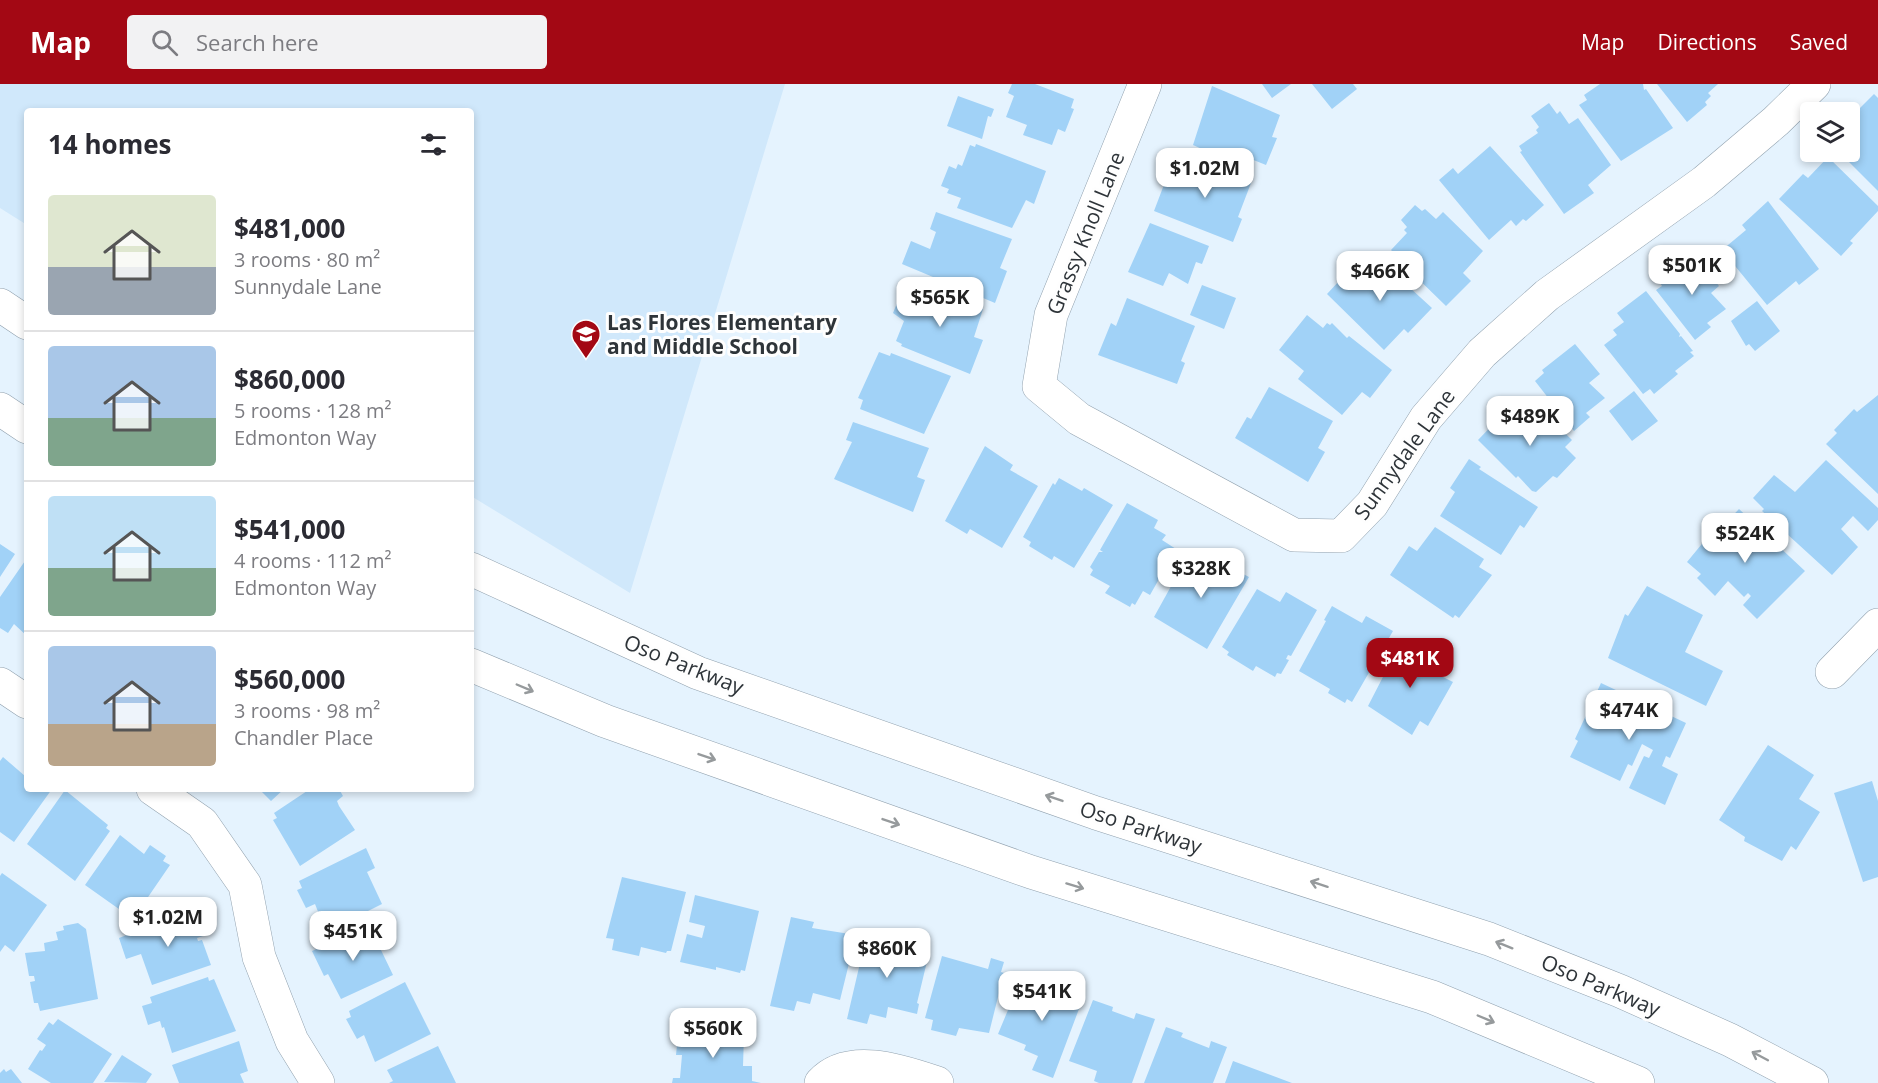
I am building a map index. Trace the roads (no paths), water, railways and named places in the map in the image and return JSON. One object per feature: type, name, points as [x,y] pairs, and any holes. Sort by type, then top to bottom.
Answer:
[{"type":"main road","name":"Grassy Knoll Lane","points":[[1039,386],[1050,315],[1145,84]]},
{"type":"main road","name":"Sunnydale Lane","points":[[1039,386],[1079,419],[1294,535],[1341,536],[1372,504],[1426,418],[1482,353],[1547,295],[1704,182],[1776,121],[1814,84]]},
{"type":"main road","points":[[0,305],[24,320]]},
{"type":"main road","points":[[0,409],[24,425]]},
{"type":"main road","name":"Oso Parkway","points":[[474,570],[698,673],[1096,813],[1489,939],[1730,1040],[1812,1083]]},
{"type":"main road","points":[[1832,672],[1878,625]]},
{"type":"main road","points":[[474,666],[605,722],[1031,872],[1432,997],[1638,1083]]},
{"type":"main road","points":[[0,684],[24,700]]},
{"type":"main road","points":[[157,792],[202,823],[246,885],[259,957],[292,1041],[318,1083]]},
{"type":"main road","points":[[824,1080],[855,1066],[900,1071],[937,1083]]},
{"type":"place","name":"Las Flores Elementary and Middle School","points":[[586,360]]}]
